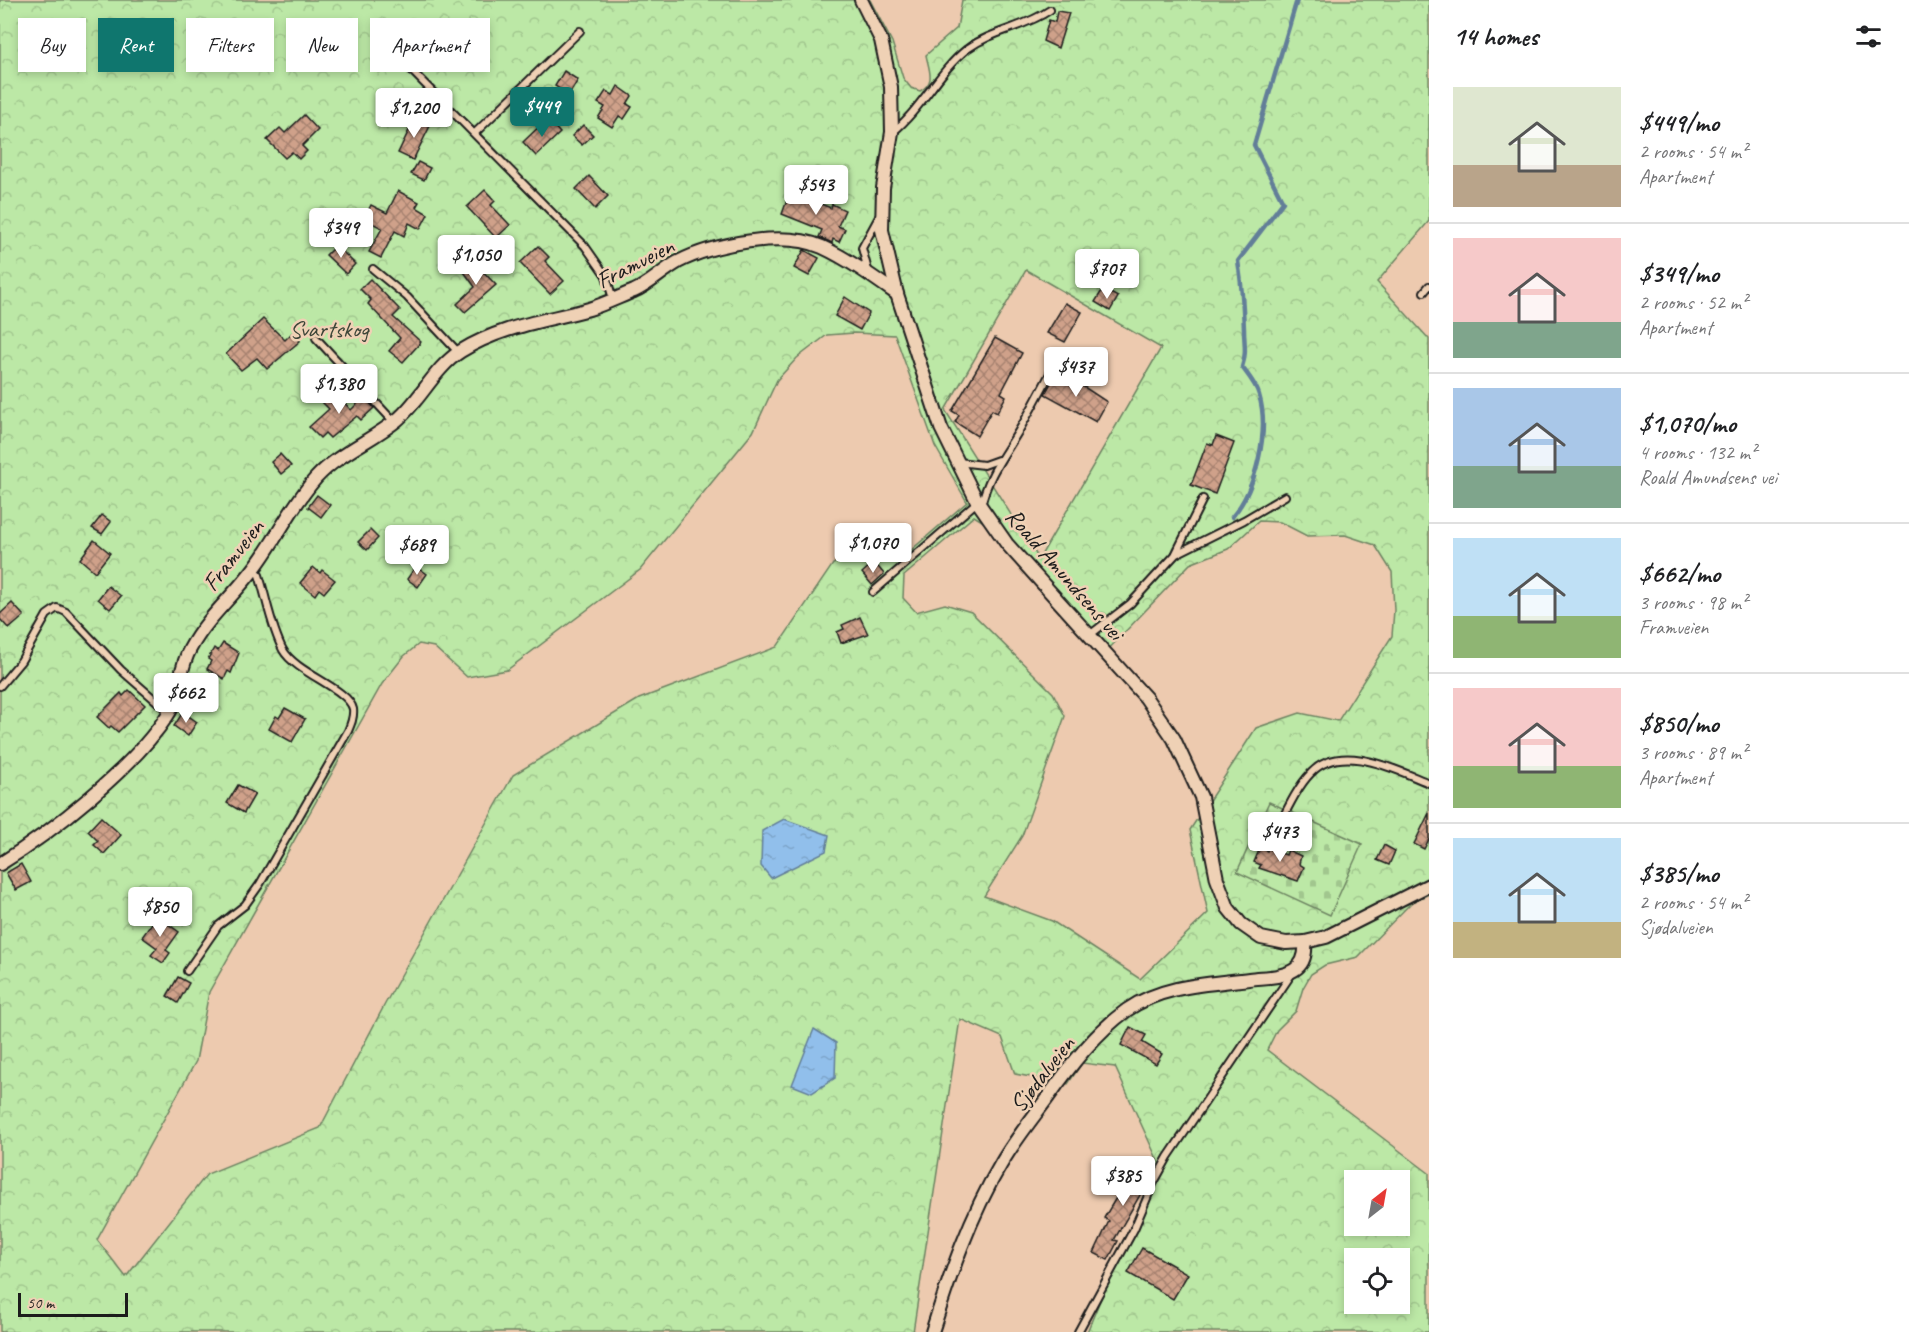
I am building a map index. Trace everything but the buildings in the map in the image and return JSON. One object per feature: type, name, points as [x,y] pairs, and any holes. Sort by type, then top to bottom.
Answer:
[{"type":"street","name":"Roald Amundsens vei","points":[[861,0],[881,40],[892,98],[892,132],[880,214],[897,294],[931,400],[956,461],[979,504],[1007,544],[1060,604],[1091,634],[1162,719],[1184,759],[1206,814],[1217,879],[1235,919],[1254,934],[1269,941],[1305,942],[1326,937],[1429,885]]},
{"type":"street","name":"Framveien","points":[[0,864],[56,825],[148,742],[170,712],[177,695],[184,661],[195,641],[212,616],[254,570],[316,478],[346,452],[394,422],[458,352],[520,325],[588,309],[614,300],[644,287],[678,262],[731,245],[781,239],[820,246],[869,274],[897,294]]},
{"type":"street","points":[[1295,969],[1304,957],[1305,942]]},
{"type":"street","name":"Sjødalveien","points":[[932,1332],[948,1282],[980,1205],[1001,1163],[1067,1071],[1097,1038],[1127,1010],[1159,994],[1187,987],[1273,976],[1295,969]]},
{"type":"lane","points":[[892,132],[918,108],[952,63],[967,49],[994,32],[1035,21],[1050,10]]},
{"type":"lane","points":[[475,133],[580,31]]},
{"type":"lane","points":[[413,72],[597,260],[614,300]]},
{"type":"lane","points":[[869,274],[862,248],[880,214]]},
{"type":"lane","points":[[373,269],[407,297],[458,352]]},
{"type":"lane","points":[[316,338],[394,422]]},
{"type":"lane","points":[[873,592],[979,504],[998,460],[1020,430],[1055,364]]},
{"type":"lane","points":[[956,461],[978,465],[998,460]]},
{"type":"lane","points":[[1176,554],[1244,520],[1285,495]]},
{"type":"lane","points":[[1091,634],[1130,604],[1176,554],[1203,499]]},
{"type":"lane","points":[[187,971],[218,926],[245,905],[253,894],[348,731],[353,718],[353,709],[347,699],[306,672],[284,651],[259,575],[254,570]]},
{"type":"lane","points":[[0,686],[21,661],[47,615],[57,608],[66,612],[121,670],[170,712]]},
{"type":"lane","points":[[1271,841],[1302,783],[1312,771],[1322,765],[1340,759],[1357,759],[1429,783]]},
{"type":"lane","points":[[1078,1332],[1134,1229],[1152,1184],[1181,1136],[1295,969]]},
{"type":"green space","name":"Svartskog","points":[[0,0],[870,0],[892,42],[903,78],[911,88],[920,91],[930,80],[926,55],[957,28],[962,0],[1429,0],[1429,221],[1377,282],[1429,339],[1429,894],[1412,902],[1358,957],[1325,965],[1311,974],[1303,988],[1296,1011],[1277,1030],[1267,1050],[1429,1173],[1429,1332],[1087,1332],[1158,1161],[1115,1067],[1082,1063],[1068,1084],[1015,1074],[1002,1037],[960,1019],[913,1332],[0,1332]],"holes":[[[1026,270],[1161,348],[1039,559],[945,410]],[[854,333],[895,335],[935,446],[967,502],[904,556],[876,542],[833,564],[777,647],[639,699],[513,775],[385,1004],[320,1128],[207,1174],[126,1277],[97,1240],[196,1061],[209,992],[382,684],[404,656],[419,644],[434,647],[467,677],[507,670],[640,570],[753,432],[777,380],[797,358],[827,335]],[[974,516],[987,524],[1102,656],[1190,564],[1228,549],[1259,521],[1280,522],[1307,536],[1345,535],[1375,545],[1392,572],[1394,610],[1392,636],[1338,721],[1300,713],[1256,728],[1190,830],[1208,913],[1140,979],[1052,921],[984,896],[1022,836],[1065,716],[1053,693],[971,612],[945,604],[916,612],[903,598],[904,576]]]},
{"type":"green space","points":[[1269,802],[1362,844],[1330,915],[1237,872]]},
{"type":"water","points":[[784,819],[829,835],[826,851],[771,878],[761,866],[762,831]]},
{"type":"water","points":[[814,1029],[836,1043],[835,1078],[812,1093],[792,1085]]},
{"type":"waterway","points":[[1232,517],[1241,505],[1254,476],[1259,459],[1263,425],[1258,392],[1242,367],[1245,348],[1238,261],[1283,202],[1254,145],[1297,0]]}]
